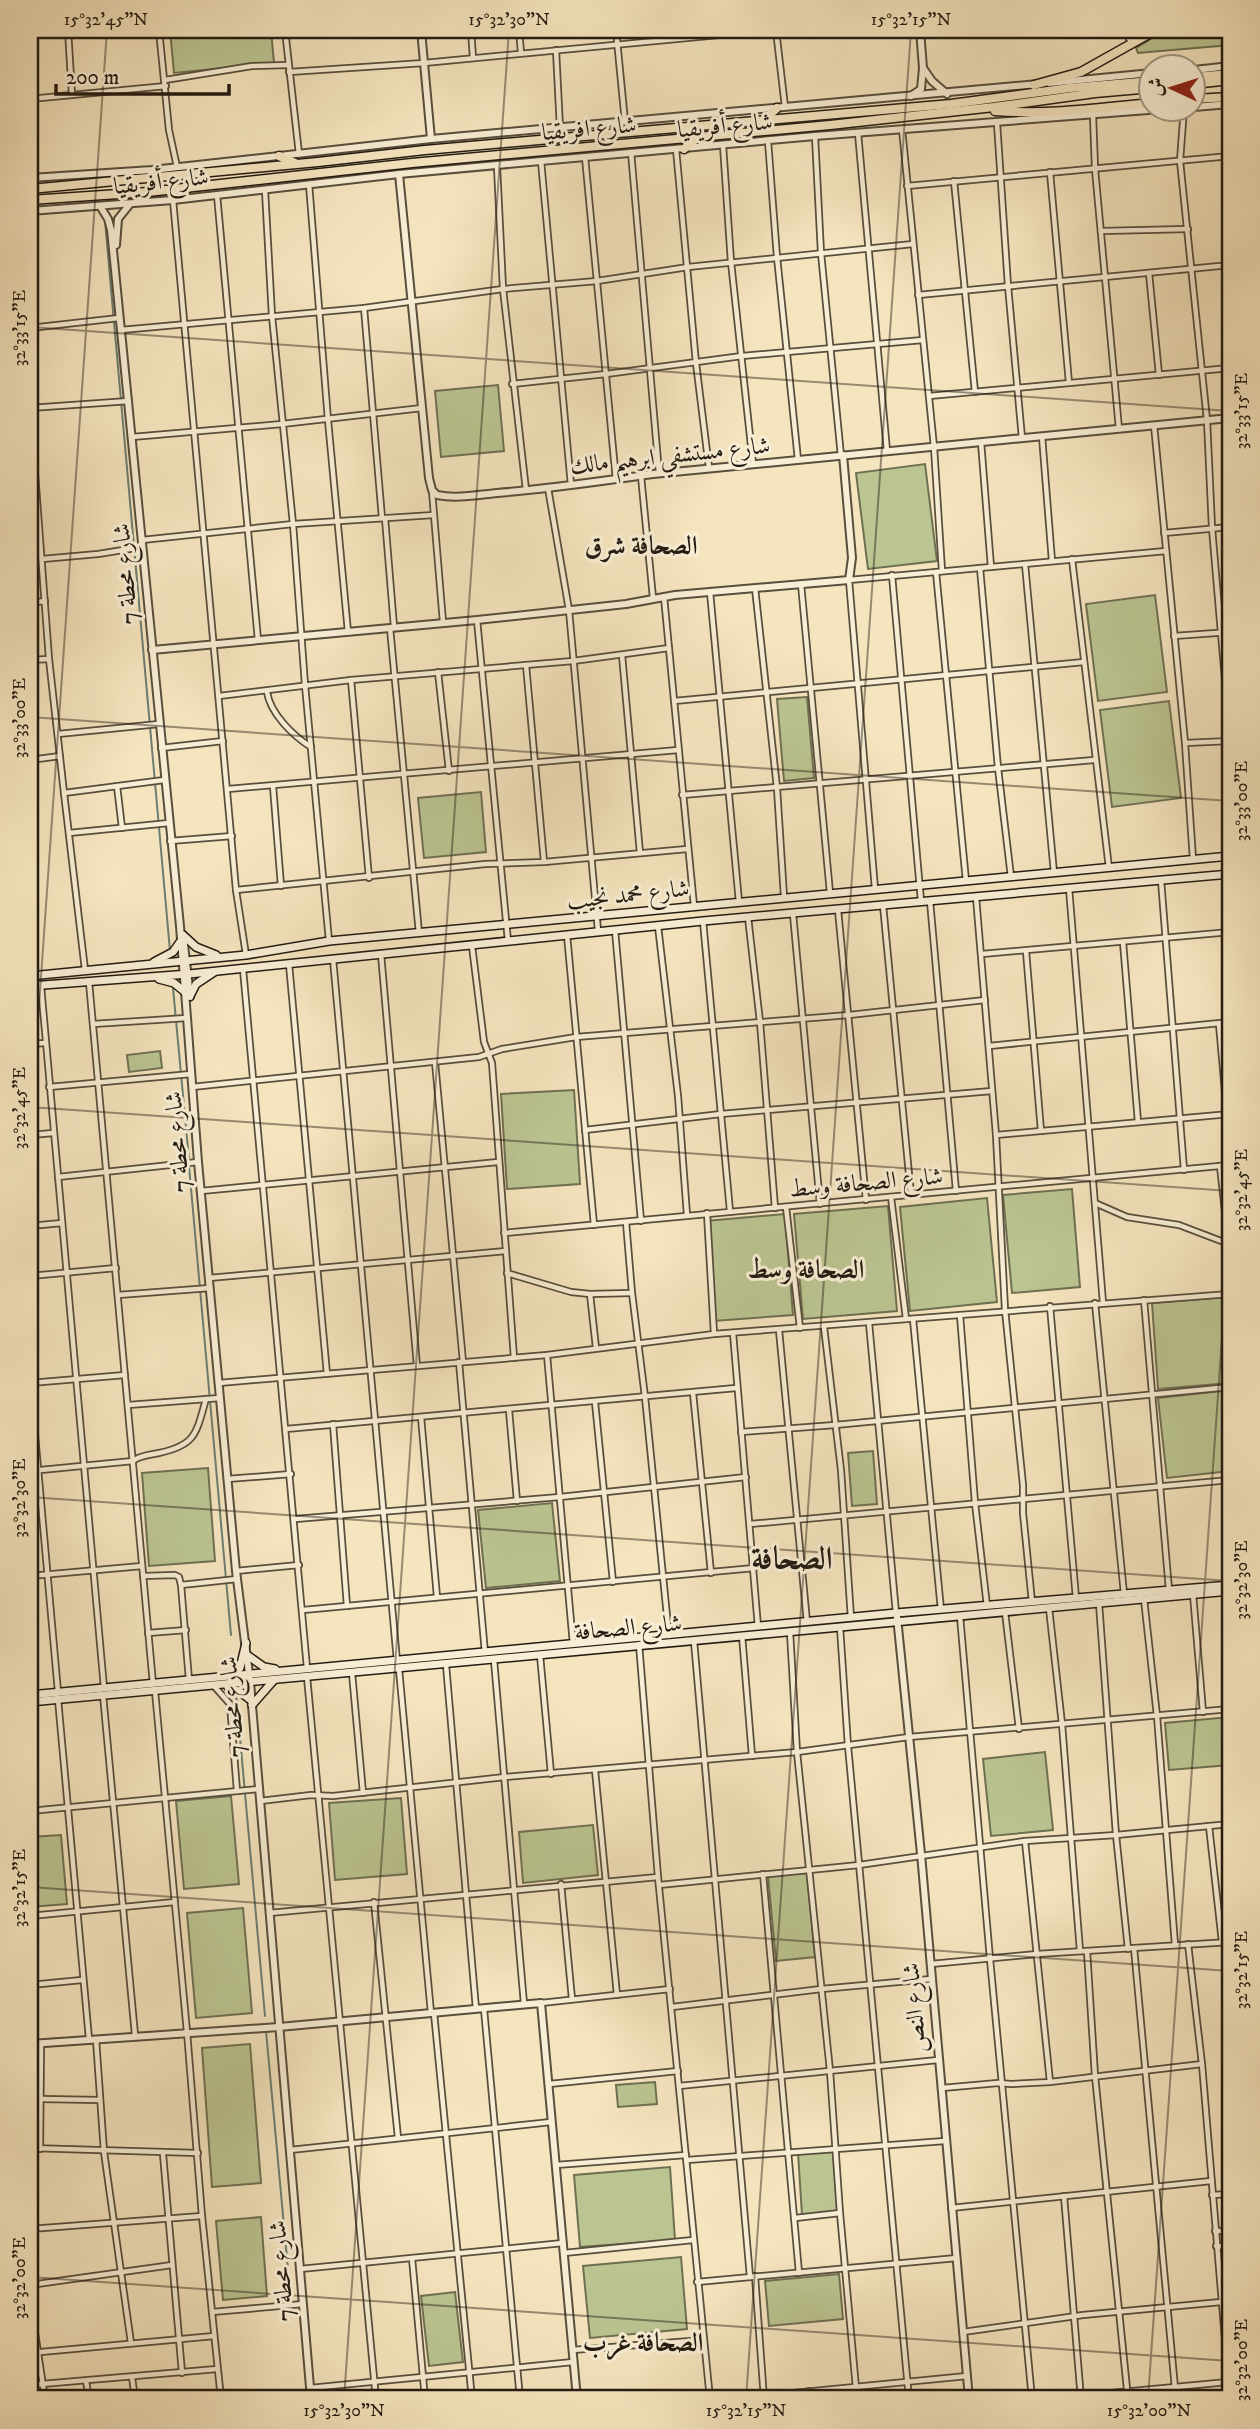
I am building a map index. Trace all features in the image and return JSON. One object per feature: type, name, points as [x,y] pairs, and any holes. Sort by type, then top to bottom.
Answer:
[{"type":"highway","points":[[1034,85],[1081,72],[1156,30]]},
{"type":"highway","points":[[1208,76],[1230,74]]},
{"type":"highway","points":[[1208,82],[1230,80]]},
{"type":"highway","name":"شارع افريقيا","points":[[30,189],[951,104],[1138,83]]},
{"type":"highway","name":"شارع افريقيا","points":[[30,200],[148,192],[460,159],[697,138],[974,110],[1138,89]]},
{"type":"highway","points":[[1208,98],[1230,97]]},
{"type":"highway","points":[[974,110],[1015,113],[1138,104]]},
{"type":"highway","points":[[764,120],[781,107]]},
{"type":"highway","points":[[680,149],[697,138]]},
{"type":"highway","points":[[481,146],[482,158]]},
{"type":"highway","points":[[459,148],[462,153],[460,159]]},
{"type":"highway","points":[[279,156],[297,164]]},
{"type":"highway","points":[[233,193],[244,182]]},
{"type":"main road","name":"شارع محمد نجيب","points":[[30,976],[246,955],[329,941],[1230,856]]},
{"type":"main road","name":"شارع محمد نجيب","points":[[30,986],[186,974],[702,921],[1230,874]]},
{"type":"main road","points":[[148,965],[170,954],[181,938],[202,951],[223,957]]},
{"type":"main road","points":[[148,977],[169,981],[188,994],[196,984],[216,971]]},
{"type":"main road","name":"شارع الصحافة","points":[[30,1702],[58,1696],[103,1692],[224,1685],[297,1670],[307,1673],[352,1672],[485,1653],[573,1645],[694,1640],[839,1627],[941,1610],[1230,1585]]},
{"type":"main road","name":"شارع الصحافة","points":[[154,1688],[232,1677],[274,1679],[307,1673],[398,1665],[446,1665],[758,1627],[851,1619],[960,1616],[1230,1591]]},
{"type":"main road","points":[[232,1677],[240,1668],[246,1643]]},
{"type":"main road","points":[[247,1655],[268,1669],[297,1670]]},
{"type":"main road","points":[[224,1685],[239,1691],[252,1703],[274,1679]]},
{"type":"main road","name":"شارع الصحافة","points":[[30,1695],[58,1696]]},
{"type":"street","points":[[68,30],[72,95]]},
{"type":"street","points":[[159,30],[169,130],[177,167]]},
{"type":"street","points":[[299,154],[285,31],[302,30]]},
{"type":"street","points":[[421,30],[432,139]]},
{"type":"street","points":[[471,30],[473,58]]},
{"type":"street","points":[[519,30],[520,53]]},
{"type":"street","points":[[616,30],[625,122]]},
{"type":"street","points":[[663,30],[664,40]]},
{"type":"street","points":[[289,72],[424,63],[664,40],[709,33],[773,30],[781,107]]},
{"type":"street","points":[[910,97],[920,89],[923,68],[920,30]]},
{"type":"street","points":[[1123,30],[1132,44]]},
{"type":"street","points":[[556,50],[560,128]]},
{"type":"street","points":[[30,99],[165,83],[252,66],[288,65]]},
{"type":"street","points":[[1208,68],[1230,66]]},
{"type":"street","points":[[923,68],[932,81],[947,94]]},
{"type":"street","name":"شارع أفريقيا","points":[[30,176],[177,167],[432,139],[1138,74]]},
{"type":"street","points":[[1208,106],[1230,104]]},
{"type":"street","name":"شارع أفريقيا","points":[[30,211],[173,200],[399,174],[631,152],[902,128],[1138,111]]},
{"type":"street","points":[[1093,115],[1095,169],[1119,429]]},
{"type":"street","points":[[997,122],[1022,438]]},
{"type":"street","points":[[1183,122],[1180,161],[1207,420],[1212,528],[1230,739],[1185,743]]},
{"type":"street","points":[[902,128],[934,447],[939,572],[966,881]]},
{"type":"street","points":[[859,133],[887,451]]},
{"type":"street","points":[[815,136],[821,253],[851,539],[852,565],[849,580],[875,889]]},
{"type":"street","points":[[768,141],[798,460]]},
{"type":"street","points":[[723,145],[753,464]]},
{"type":"street","points":[[680,149],[696,363],[709,468]]},
{"type":"street","points":[[631,152],[659,473]]},
{"type":"street","points":[[907,186],[1228,156],[1230,196]]},
{"type":"street","points":[[585,157],[616,481]]},
{"type":"street","points":[[541,161],[571,485]]},
{"type":"street","points":[[497,166],[503,289],[526,491]]},
{"type":"street","points":[[1050,172],[1069,383]]},
{"type":"street","points":[[399,174],[443,622]]},
{"type":"street","points":[[954,181],[975,392]]},
{"type":"street","points":[[309,184],[348,632]]},
{"type":"street","points":[[265,190],[272,316],[329,941]]},
{"type":"street","points":[[217,195],[258,640]]},
{"type":"street","points":[[173,200],[236,890],[246,955]]},
{"type":"street","points":[[115,261],[118,219],[131,204]]},
{"type":"street","points":[[100,206],[109,222],[115,261]]},
{"type":"street","points":[[1101,231],[1188,229]]},
{"type":"street","points":[[121,330],[319,312],[503,289],[597,281],[688,267],[913,244]]},
{"type":"street","name":"شارع محطة 7","points":[[115,261],[170,841],[185,961],[198,1162],[236,1575],[250,1678],[311,2399]]},
{"type":"street","points":[[918,295],[1230,265]]},
{"type":"street","points":[[1150,273],[1159,375]]},
{"type":"street","points":[[364,307],[419,933]]},
{"type":"street","points":[[30,328],[120,317]]},
{"type":"street","points":[[512,384],[742,356],[923,340]]},
{"type":"street","points":[[929,396],[1230,368]]},
{"type":"street","points":[[85,970],[49,659],[30,408],[128,401]]},
{"type":"street","points":[[132,437],[282,425],[422,408]]},
{"type":"street","name":"شارع مستشفي ابرهيم مالك","points":[[432,490],[437,495],[448,496],[526,491],[616,481],[659,473],[1230,418]]},
{"type":"street","points":[[1154,425],[1185,743],[1193,859]]},
{"type":"street","points":[[1042,436],[1052,561]]},
{"type":"street","points":[[981,442],[991,567]]},
{"type":"street","points":[[641,476],[653,598]]},
{"type":"street","points":[[548,488],[569,610],[598,931]]},
{"type":"street","points":[[42,559],[98,554],[142,543],[293,524],[434,515]]},
{"type":"street","points":[[1164,533],[1230,527]]},
{"type":"street","points":[[152,650],[477,620],[710,592],[1166,551]]},
{"type":"street","points":[[1072,559],[1109,869]]},
{"type":"street","points":[[1025,564],[1055,874]]},
{"type":"street","points":[[980,568],[1011,877]]},
{"type":"street","points":[[892,575],[919,886],[925,901],[939,1005],[956,1191]]},
{"type":"street","points":[[801,584],[830,893]]},
{"type":"street","points":[[755,588],[777,788],[784,897]]},
{"type":"street","points":[[710,592],[739,902]]},
{"type":"street","points":[[664,597],[694,906]]},
{"type":"street","points":[[30,603],[44,601]]},
{"type":"street","points":[[477,620],[508,941]]},
{"type":"street","points":[[1174,636],[1230,632]]},
{"type":"street","points":[[219,696],[351,680],[573,661],[669,648]]},
{"type":"street","points":[[622,655],[640,853]]},
{"type":"street","points":[[30,660],[49,659]]},
{"type":"street","points":[[674,701],[1084,662]]},
{"type":"street","points":[[526,665],[544,862]]},
{"type":"street","points":[[438,672],[449,771]]},
{"type":"street","points":[[351,680],[369,878]]},
{"type":"street","points":[[267,692],[270,704],[290,731],[312,748]]},
{"type":"street","points":[[58,734],[159,724]]},
{"type":"street","points":[[161,748],[223,741]]},
{"type":"street","points":[[228,789],[678,750]]},
{"type":"street","points":[[30,760],[60,756]]},
{"type":"street","points":[[682,796],[1094,760]]},
{"type":"street","points":[[64,793],[164,780]]},
{"type":"street","points":[[117,786],[122,828]]},
{"type":"street","points":[[273,786],[281,886]]},
{"type":"street","points":[[69,833],[169,823]]},
{"type":"street","points":[[170,841],[232,836]]},
{"type":"street","points":[[236,890],[485,864],[544,862],[687,849]]},
{"type":"street","points":[[1161,880],[1184,1170]]},
{"type":"street","points":[[1068,887],[1103,1303]]},
{"type":"street","points":[[976,896],[996,1135],[1005,1310],[1032,1602]]},
{"type":"street","points":[[883,905],[911,1195]]},
{"type":"street","points":[[838,910],[866,1200]]},
{"type":"street","points":[[793,914],[820,1204]]},
{"type":"street","points":[[748,917],[760,1022],[775,1208]]},
{"type":"street","points":[[702,921],[730,1211]]},
{"type":"street","points":[[658,926],[678,1096],[687,1215]]},
{"type":"street","points":[[615,930],[642,1221]]},
{"type":"street","points":[[982,954],[1230,932]]},
{"type":"street","points":[[567,935],[594,1224]]},
{"type":"street","points":[[1123,942],[1138,1122]]},
{"type":"street","points":[[472,944],[484,1042],[490,1053],[514,1358]]},
{"type":"street","points":[[1026,951],[1041,1131]]},
{"type":"street","points":[[382,954],[417,1366]]},
{"type":"street","points":[[333,958],[408,1787],[472,2399]]},
{"type":"street","points":[[289,963],[327,1374]]},
{"type":"street","points":[[243,968],[376,2399]]},
{"type":"street","points":[[89,981],[221,2399]]},
{"type":"street","points":[[40,985],[135,2035]]},
{"type":"street","points":[[192,1087],[479,1057],[576,1037],[849,1015],[985,1000]]},
{"type":"street","points":[[93,1024],[187,1014]]},
{"type":"street","points":[[989,1046],[1230,1023]]},
{"type":"street","points":[[996,1135],[1228,1114],[1219,1024]]},
{"type":"street","points":[[30,1044],[46,1043]]},
{"type":"street","points":[[435,1062],[485,1653]]},
{"type":"street","points":[[49,1087],[191,1073]]},
{"type":"street","points":[[585,1130],[678,1118],[992,1091]]},
{"type":"street","points":[[30,1135],[53,1133]]},
{"type":"street","points":[[58,1177],[198,1162]]},
{"type":"street","points":[[201,1191],[498,1162]]},
{"type":"street","name":"شارع الصحافة وسط","points":[[504,1233],[1230,1166]]},
{"type":"street","points":[[1220,1167],[1230,1257]]},
{"type":"street","points":[[891,1197],[906,1319]]},
{"type":"street","points":[[1095,1203],[1126,1217],[1179,1225],[1229,1244]]},
{"type":"street","points":[[786,1207],[800,1328]]},
{"type":"street","points":[[707,1213],[714,1334]]},
{"type":"street","points":[[30,1226],[62,1223]]},
{"type":"street","points":[[626,1223],[669,1636]]},
{"type":"street","points":[[209,1278],[506,1251]]},
{"type":"street","points":[[30,1276],[116,1268]]},
{"type":"street","points":[[507,1273],[571,1292],[632,1293]]},
{"type":"street","points":[[118,1295],[210,1288]]},
{"type":"street","points":[[590,1294],[596,1348]]},
{"type":"street","points":[[219,1383],[547,1355],[714,1334],[1230,1294]]},
{"type":"street","points":[[1143,1300],[1170,1590]]},
{"type":"street","points":[[1095,1303],[1124,1594]]},
{"type":"street","points":[[1050,1307],[1076,1598]]},
{"type":"street","points":[[960,1315],[986,1606]]},
{"type":"street","points":[[913,1319],[941,1610]]},
{"type":"street","points":[[869,1323],[897,1618]]},
{"type":"street","points":[[824,1327],[851,1619]]},
{"type":"street","points":[[779,1330],[807,1623]]},
{"type":"street","points":[[733,1333],[758,1627]]},
{"type":"street","points":[[547,1355],[573,1645]]},
{"type":"street","points":[[125,1374],[30,1381],[82,1980],[93,2039],[104,2152],[131,2343]]},
{"type":"street","points":[[741,1432],[1058,1405],[1230,1387]]},
{"type":"street","points":[[286,1429],[736,1388]]},
{"type":"street","points":[[693,1392],[711,1573]]},
{"type":"street","points":[[128,1405],[220,1398]]},
{"type":"street","points":[[30,1471],[133,1461],[175,1450],[188,1444],[206,1399]]},
{"type":"street","points":[[595,1402],[612,1581]]},
{"type":"street","points":[[509,1410],[517,1501]]},
{"type":"street","points":[[421,1417],[437,1597]]},
{"type":"street","points":[[333,1424],[347,1606]]},
{"type":"street","points":[[227,1479],[290,1474]]},
{"type":"street","points":[[295,1519],[560,1497],[746,1477]]},
{"type":"street","points":[[750,1524],[1230,1480]]},
{"type":"street","points":[[181,1585],[299,1565]]},
{"type":"street","points":[[30,1576],[142,1566]]},
{"type":"street","points":[[303,1610],[754,1568]]},
{"type":"street","points":[[144,1576],[175,1575],[181,1585],[189,1681]]},
{"type":"street","points":[[1192,1594],[1203,1712]]},
{"type":"street","points":[[1144,1600],[1157,1716],[1175,1945]]},
{"type":"street","points":[[1099,1603],[1116,1835],[1128,1949]]},
{"type":"street","points":[[1049,1608],[1062,1724],[1080,1951]]},
{"type":"street","points":[[1005,1612],[1019,1729]]},
{"type":"street","points":[[960,1616],[1032,2399]]},
{"type":"street","name":"شارع النص","points":[[897,1618],[921,1854],[969,2399]]},
{"type":"street","points":[[839,1627],[884,2147],[909,2399]]},
{"type":"street","points":[[148,1633],[186,1630]]},
{"type":"street","points":[[790,1631],[797,1752],[830,2071],[857,2399]]},
{"type":"street","points":[[743,1635],[752,1756]]},
{"type":"street","points":[[694,1640],[739,2156],[764,2397]]},
{"type":"street","points":[[639,1642],[658,1877],[710,2399]]},
{"type":"street","points":[[540,1655],[551,1774]]},
{"type":"street","points":[[494,1660],[524,2005]]},
{"type":"street","points":[[446,1665],[476,2009]]},
{"type":"street","points":[[352,1672],[363,1793]]},
{"type":"street","points":[[206,1680],[230,1704],[237,1791]]},
{"type":"street","points":[[259,1801],[797,1752],[909,1737],[1230,1709]]},
{"type":"street","points":[[595,1770],[617,1995]]},
{"type":"street","points":[[30,1811],[258,1789]]},
{"type":"street","points":[[659,1885],[859,1865],[1025,1841],[1230,1824]]},
{"type":"street","points":[[1209,1826],[1222,1942]]},
{"type":"street","points":[[1025,1841],[1050,2082]]},
{"type":"street","points":[[763,1874],[799,2273]]},
{"type":"street","points":[[269,1913],[658,1877]]},
{"type":"street","points":[[561,1884],[572,1999]]},
{"type":"street","points":[[30,1916],[175,1902]]},
{"type":"street","points":[[374,1902],[398,2138]]},
{"type":"street","points":[[930,1964],[1037,1954],[1230,1942]]},
{"type":"street","points":[[1188,1944],[1202,2064],[1230,2399]]},
{"type":"street","points":[[1135,1948],[1176,2399]]},
{"type":"street","points":[[1087,1951],[1096,2076],[1128,2399]]},
{"type":"street","points":[[672,2007],[931,1979]]},
{"type":"street","points":[[30,1984],[82,1980]]},
{"type":"street","points":[[30,2044],[340,2021],[670,1989]]},
{"type":"street","points":[[541,2003],[577,2399]]},
{"type":"street","points":[[484,2008],[520,2399]]},
{"type":"street","points":[[40,2149],[41,2043]]},
{"type":"street","points":[[679,2086],[938,2060]]},
{"type":"street","points":[[941,2088],[1050,2082],[1202,2064]]},
{"type":"street","points":[[548,2084],[678,2071]]},
{"type":"street","points":[[41,2099],[100,2100]]},
{"type":"street","points":[[290,2150],[551,2122]]},
{"type":"street","points":[[555,2165],[739,2156],[945,2141]]},
{"type":"street","points":[[30,2148],[198,2153]]},
{"type":"street","points":[[163,2154],[182,2372]]},
{"type":"street","points":[[951,2208],[1211,2181]]},
{"type":"street","points":[[1212,2195],[1230,2194]]},
{"type":"street","points":[[1064,2196],[1081,2397]]},
{"type":"street","points":[[795,2218],[840,2213]]},
{"type":"street","points":[[30,2230],[202,2216]]},
{"type":"street","points":[[1215,2231],[1230,2234],[1230,2247],[1216,2246]]},
{"type":"street","points":[[564,2253],[693,2240]]},
{"type":"street","points":[[300,2269],[563,2243]]},
{"type":"street","points":[[412,2258],[425,2399]]},
{"type":"street","points":[[697,2282],[896,2266],[957,2258]]},
{"type":"street","points":[[30,2285],[172,2265]]},
{"type":"street","points":[[30,2299],[46,2399]]},
{"type":"street","points":[[963,2332],[1073,2317],[1221,2302]]},
{"type":"street","points":[[212,2312],[303,2304]]},
{"type":"street","points":[[30,2353],[214,2336]]},
{"type":"street","points":[[572,2350],[704,2340]]},
{"type":"street","points":[[310,2388],[573,2362]]},
{"type":"street","points":[[30,2385],[217,2369]]},
{"type":"street","points":[[732,2399],[967,2376]]},
{"type":"street","points":[[132,2377],[135,2399]]},
{"type":"street","points":[[86,2381],[89,2399]]},
{"type":"street","points":[[1047,2399],[1228,2382]]},
{"type":"street","points":[[809,2391],[810,2399]]},
{"type":"green space","points":[[170,30],[271,30],[274,63],[174,73]]},
{"type":"green space","points":[[1166,30],[1230,30],[1230,45],[1138,53],[1136,48]]},
{"type":"green space","points":[[498,385],[504,451],[441,457],[435,391]]},
{"type":"green space","points":[[925,464],[937,561],[868,569],[856,473]]},
{"type":"green space","points":[[1155,595],[1167,692],[1098,701],[1086,604]]},
{"type":"green space","points":[[807,697],[814,778],[784,781],[777,699]]},
{"type":"green space","points":[[1169,701],[1181,798],[1112,807],[1100,710]]},
{"type":"green space","points":[[481,792],[486,852],[424,858],[418,798]]},
{"type":"green space","points":[[160,1051],[162,1068],[129,1072],[127,1055]]},
{"type":"green space","points":[[574,1090],[580,1184],[507,1189],[501,1094]]},
{"type":"green space","points":[[1072,1189],[1080,1287],[1012,1293],[1003,1195]]},
{"type":"green space","points":[[987,1198],[997,1302],[910,1311],[900,1207]]},
{"type":"green space","points":[[888,1206],[897,1311],[803,1319],[794,1214]]},
{"type":"green space","points":[[785,1214],[793,1315],[714,1321],[706,1221]]},
{"type":"green space","points":[[1225,1297],[1230,1383],[1158,1389],[1152,1303]]},
{"type":"green space","points":[[1230,1390],[1230,1471],[1167,1478],[1158,1398]]},
{"type":"green space","points":[[873,1451],[877,1504],[852,1506],[848,1453]]},
{"type":"green space","points":[[208,1468],[215,1561],[149,1566],[142,1473]]},
{"type":"green space","points":[[552,1503],[560,1581],[486,1588],[478,1510]]},
{"type":"green space","points":[[1230,1717],[1230,1765],[1169,1770],[1165,1723]]},
{"type":"green space","points":[[1045,1752],[1053,1830],[991,1836],[983,1759]]},
{"type":"green space","points":[[231,1796],[239,1884],[184,1889],[176,1801]]},
{"type":"green space","points":[[401,1798],[407,1874],[335,1880],[329,1803]]},
{"type":"green space","points":[[593,1825],[598,1875],[523,1883],[519,1832]]},
{"type":"green space","points":[[61,1835],[67,1904],[30,1907],[30,1837]]},
{"type":"green space","points":[[807,1873],[815,1957],[776,1961],[768,1876]]},
{"type":"green space","points":[[243,1908],[252,2013],[196,2018],[187,1913]]},
{"type":"green space","points":[[250,2044],[261,2183],[212,2187],[202,2048]]},
{"type":"green space","points":[[655,2082],[657,2104],[618,2107],[616,2085]]},
{"type":"green space","points":[[837,2150],[841,2212],[802,2215],[798,2153]]},
{"type":"green space","points":[[670,2167],[675,2240],[580,2247],[574,2175]]},
{"type":"green space","points":[[261,2217],[267,2296],[223,2300],[216,2221]]},
{"type":"green space","points":[[681,2257],[687,2329],[590,2338],[583,2266]]},
{"type":"green space","points":[[839,2274],[843,2319],[769,2326],[765,2281]]},
{"type":"green space","points":[[455,2292],[463,2362],[429,2366],[421,2296]]},
{"type":"waterway","points":[[105,221],[170,951]]},
{"type":"waterway","points":[[173,988],[189,1160]]},
{"type":"waterway","points":[[189,1166],[231,1635]]},
{"type":"waterway","points":[[236,1693],[265,2016]]},
{"type":"waterway","points":[[266,2031],[291,2302]]},
{"type":"district","name":"الصحافة شرق","points":[[641,545]]},
{"type":"district","name":"الصحافة وسط","points":[[806,1269]]},
{"type":"district","name":"الصحافة","points":[[792,1558]]},
{"type":"district","name":"الصحافة غرب","points":[[643,2342]]}]
